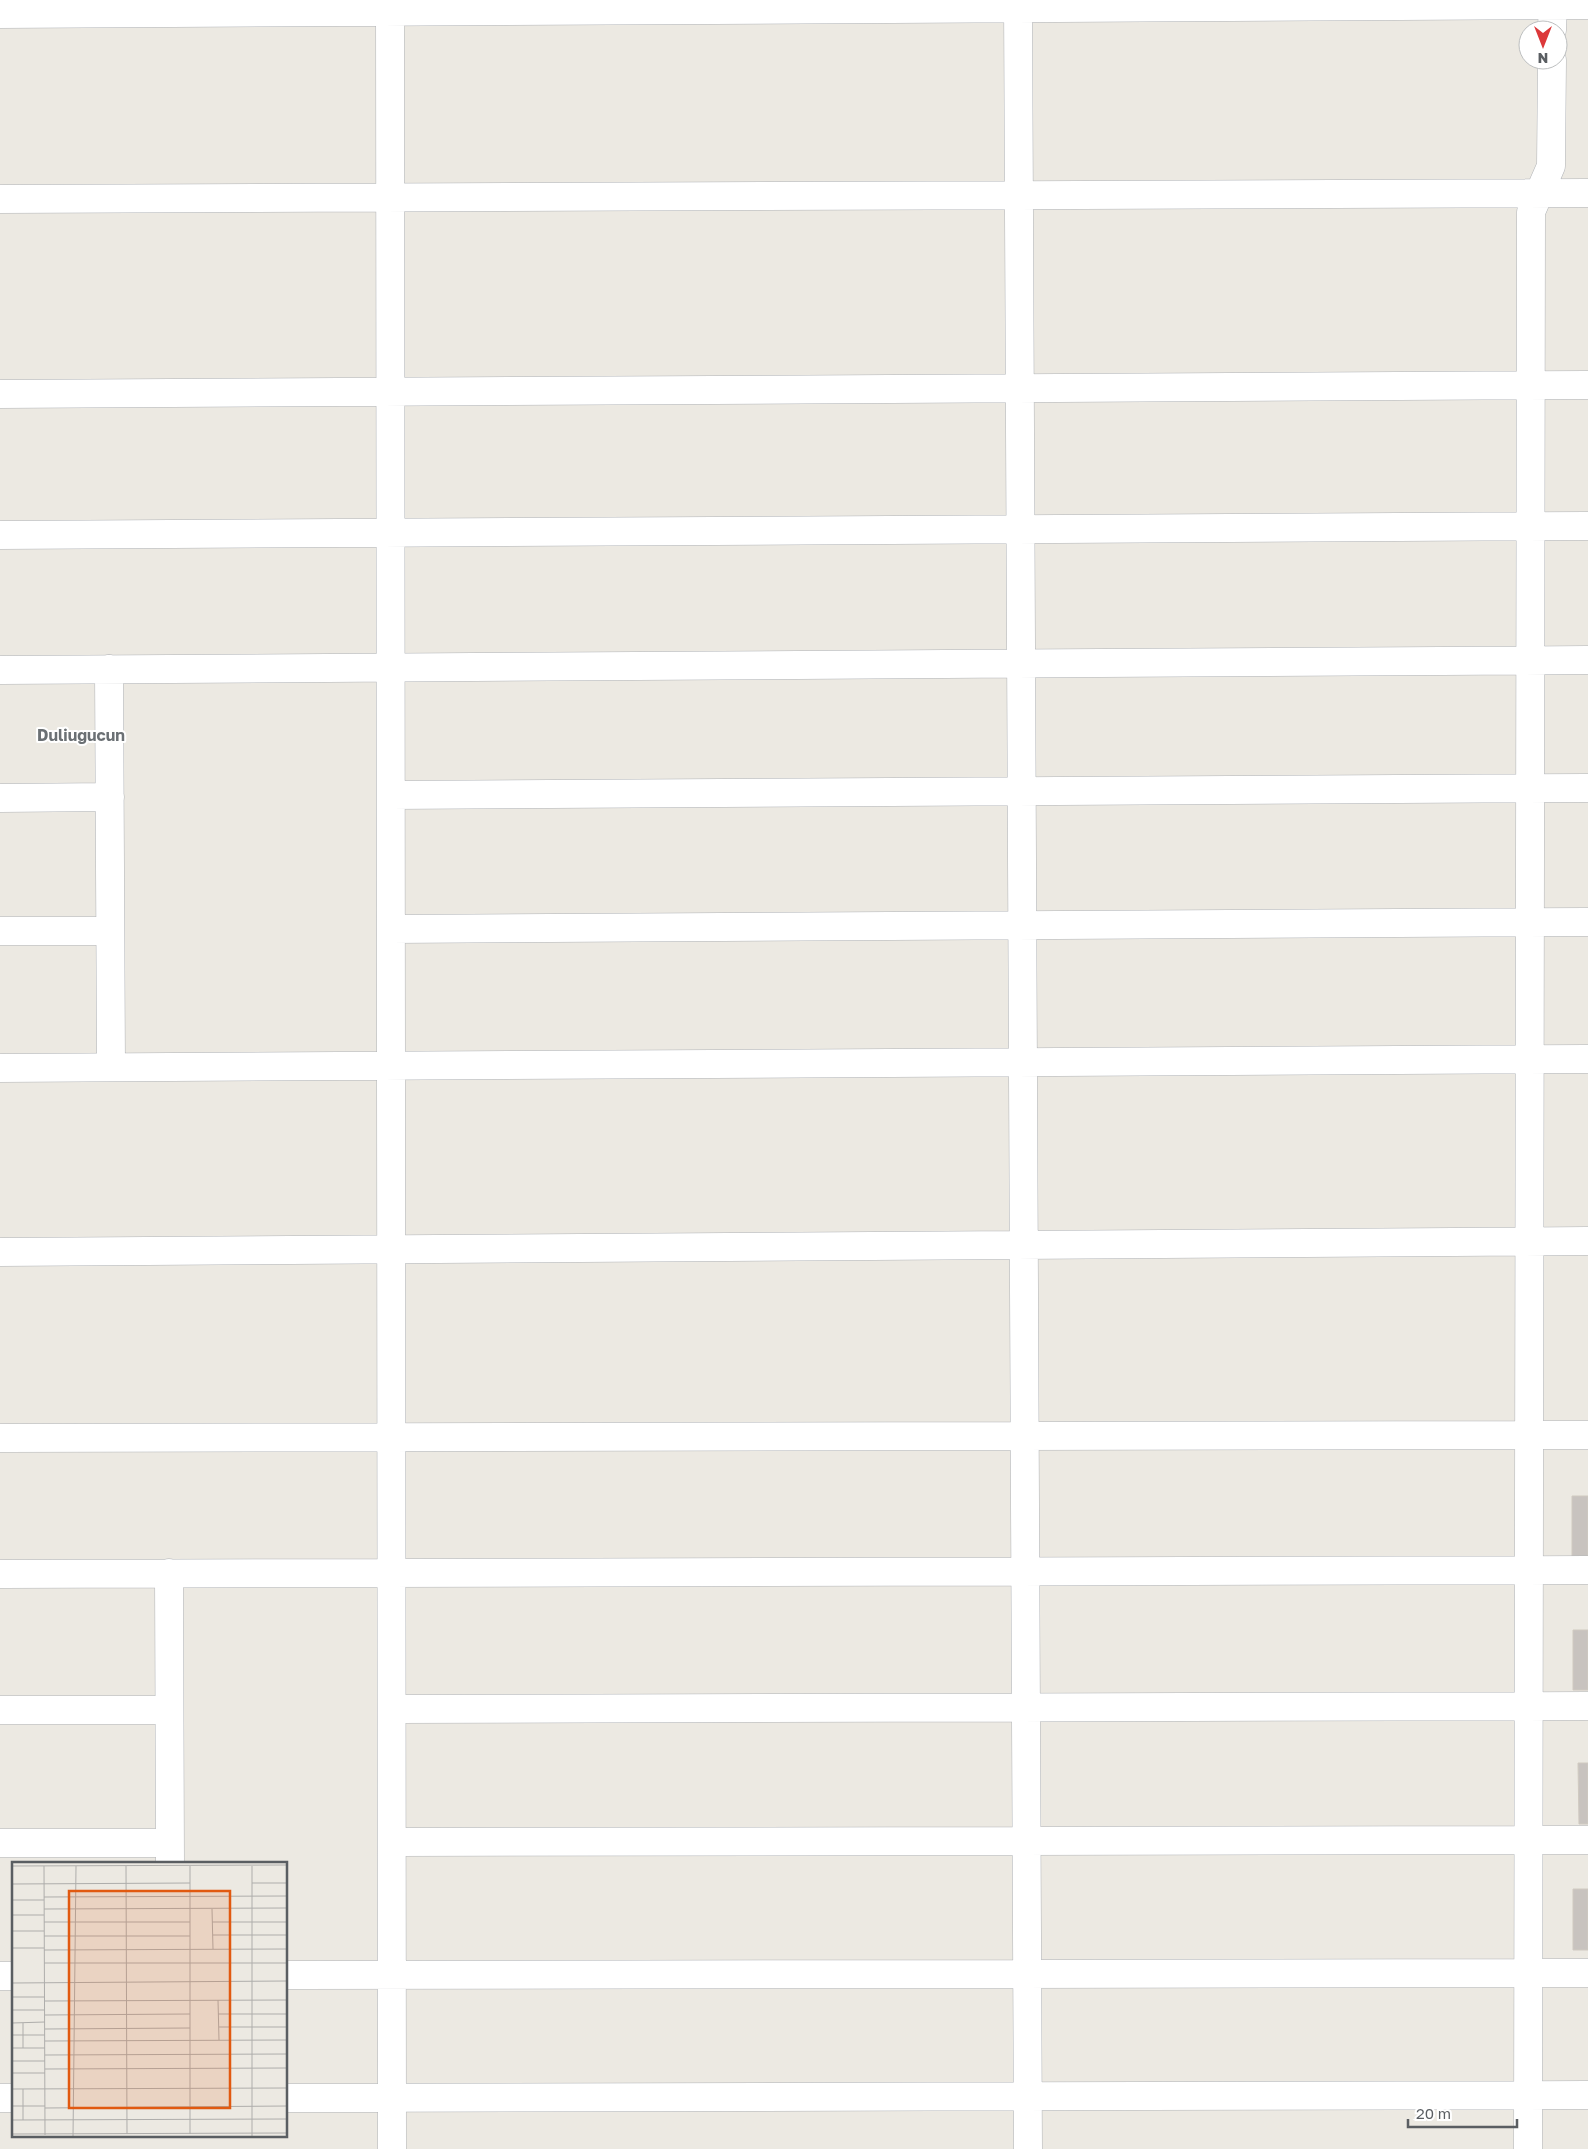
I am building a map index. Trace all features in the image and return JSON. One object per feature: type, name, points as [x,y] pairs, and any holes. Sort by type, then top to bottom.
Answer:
[{"type":"street","points":[[1018,4],[1028,2149]]},
{"type":"street","points":[[0,14],[390,6],[1018,4],[1552,12],[1588,5]]},
{"type":"street","points":[[390,6],[392,2149]]},
{"type":"street","points":[[1528,2149],[1530,212],[1551,166],[1552,70]]},
{"type":"street","points":[[0,199],[1588,193]]},
{"type":"street","points":[[0,394],[1588,384]]},
{"type":"street","points":[[0,535],[1588,526]]},
{"type":"street","points":[[0,670],[1588,660]]},
{"type":"street","points":[[109,669],[111,1068]]},
{"type":"street","points":[[391,795],[1588,788]]},
{"type":"street","points":[[0,798],[110,797]]},
{"type":"street","points":[[391,929],[1588,922]]},
{"type":"street","points":[[0,931],[110,931]]},
{"type":"street","points":[[0,1068],[1588,1059]]},
{"type":"street","points":[[0,1252],[1588,1241]]},
{"type":"street","points":[[0,1438],[1588,1435]]},
{"type":"street","points":[[0,1574],[1588,1570]]},
{"type":"street","points":[[0,1843],[170,1853],[169,1573]]},
{"type":"street","points":[[392,1709],[1588,1706]]},
{"type":"street","points":[[0,1710],[169,1710]]},
{"type":"street","points":[[392,1842],[1588,1840]]},
{"type":"street","points":[[288,1976],[1588,1973]]},
{"type":"street","points":[[288,2098],[1588,2095]]},
{"type":"building","points":[[1572,1496],[1588,1496],[1588,1556],[1572,1556]]},
{"type":"building","points":[[1573,1630],[1588,1630],[1588,1690],[1573,1690]]},
{"type":"building","points":[[1578,1763],[1588,1763],[1588,1824],[1579,1824]]},
{"type":"building","points":[[1573,1889],[1588,1889],[1588,1950],[1573,1950]]},
{"type":"district","name":"Duliugucun","points":[[81,735]]}]
